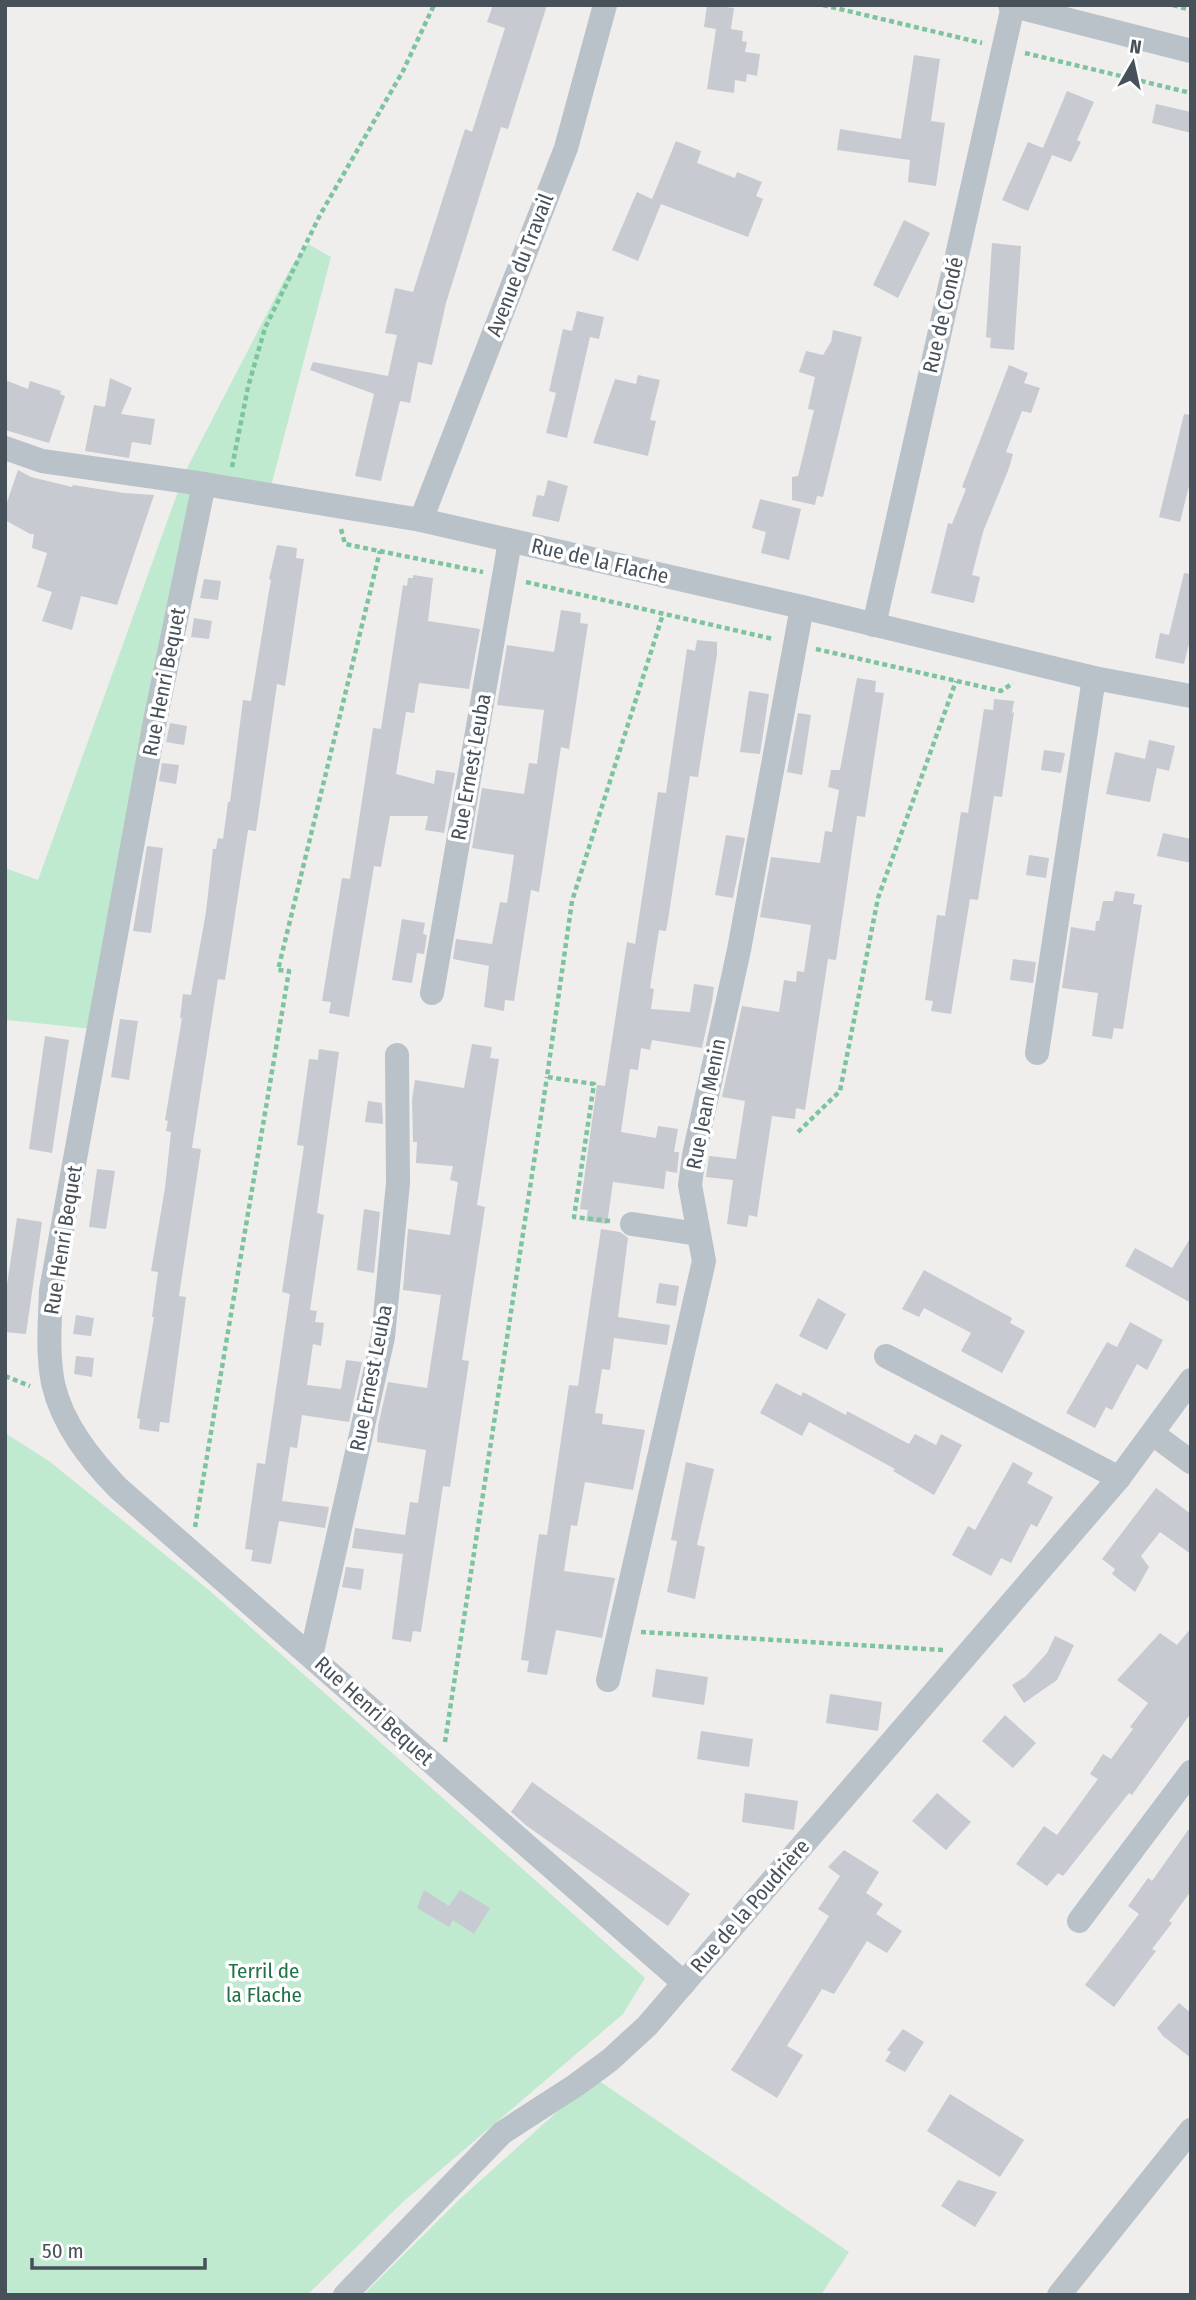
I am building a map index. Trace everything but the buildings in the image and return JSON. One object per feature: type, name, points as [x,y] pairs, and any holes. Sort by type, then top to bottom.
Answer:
[{"type":"street","name":"Avenue du Travail","points":[[422,520],[566,148],[605,5]]},
{"type":"street","points":[[1012,6],[1191,51]]},
{"type":"street","name":"Rue de Condé","points":[[874,625],[1012,6]]},
{"type":"street","name":"Rue de la Flache","points":[[5,448],[42,461],[422,520],[802,607],[1094,678],[1191,696]]},
{"type":"street","name":"Rue Henri Bequet","points":[[216,486],[155,721],[51,1290],[49,1346],[53,1384],[71,1428],[91,1460],[118,1488],[684,1983]]},
{"type":"street","name":"Rue Ernest Leuba","points":[[432,993],[510,541]]},
{"type":"street","name":"Rue Jean Menin","points":[[608,1680],[704,1261],[690,1185],[694,1155],[739,950],[802,607]]},
{"type":"street","points":[[1037,1053],[1094,678]]},
{"type":"street","name":"Rue Ernest Leuba","points":[[311,1656],[383,1337],[398,1184],[397,1055]]},
{"type":"street","points":[[632,1224],[698,1234]]},
{"type":"street","points":[[886,1356],[1119,1478]]},
{"type":"street","name":"Rue de la Poudrière","points":[[345,2295],[502,2133],[541,2110],[610,2060],[647,2026],[1119,1478],[1191,1380]]},
{"type":"street","points":[[1153,1434],[1191,1462]]},
{"type":"street","points":[[1079,1921],[1191,1772]]},
{"type":"street","points":[[1059,2295],[1191,2130]]},
{"type":"path","points":[[216,486],[265,328],[320,215],[403,71],[433,5]]},
{"type":"path","points":[[1173,5],[1191,10]]},
{"type":"path","points":[[333,505],[345,544],[504,577],[1001,691],[1016,680]]},
{"type":"path","points":[[191,1552],[289,971],[278,970],[380,551]]},
{"type":"path","points":[[441,1771],[572,901],[663,614]]},
{"type":"path","points":[[798,1132],[840,1091],[878,898],[956,681]]},
{"type":"path","points":[[547,1077],[594,1084],[574,1217],[632,1224]]},
{"type":"path","points":[[619,1631],[970,1651]]},
{"type":"green space","points":[[308,244],[331,257],[270,490],[197,478],[93,1029],[7,1020],[5,1026],[5,868],[38,880],[185,472],[291,267]]},
{"type":"green space","name":"Terril de la Flache","points":[[5,1433],[49,1461],[210,1591],[645,1978],[623,2014],[404,2201],[307,2295],[5,2295]]},
{"type":"green space","points":[[595,2078],[849,2252],[821,2295],[363,2295],[462,2197]]}]
